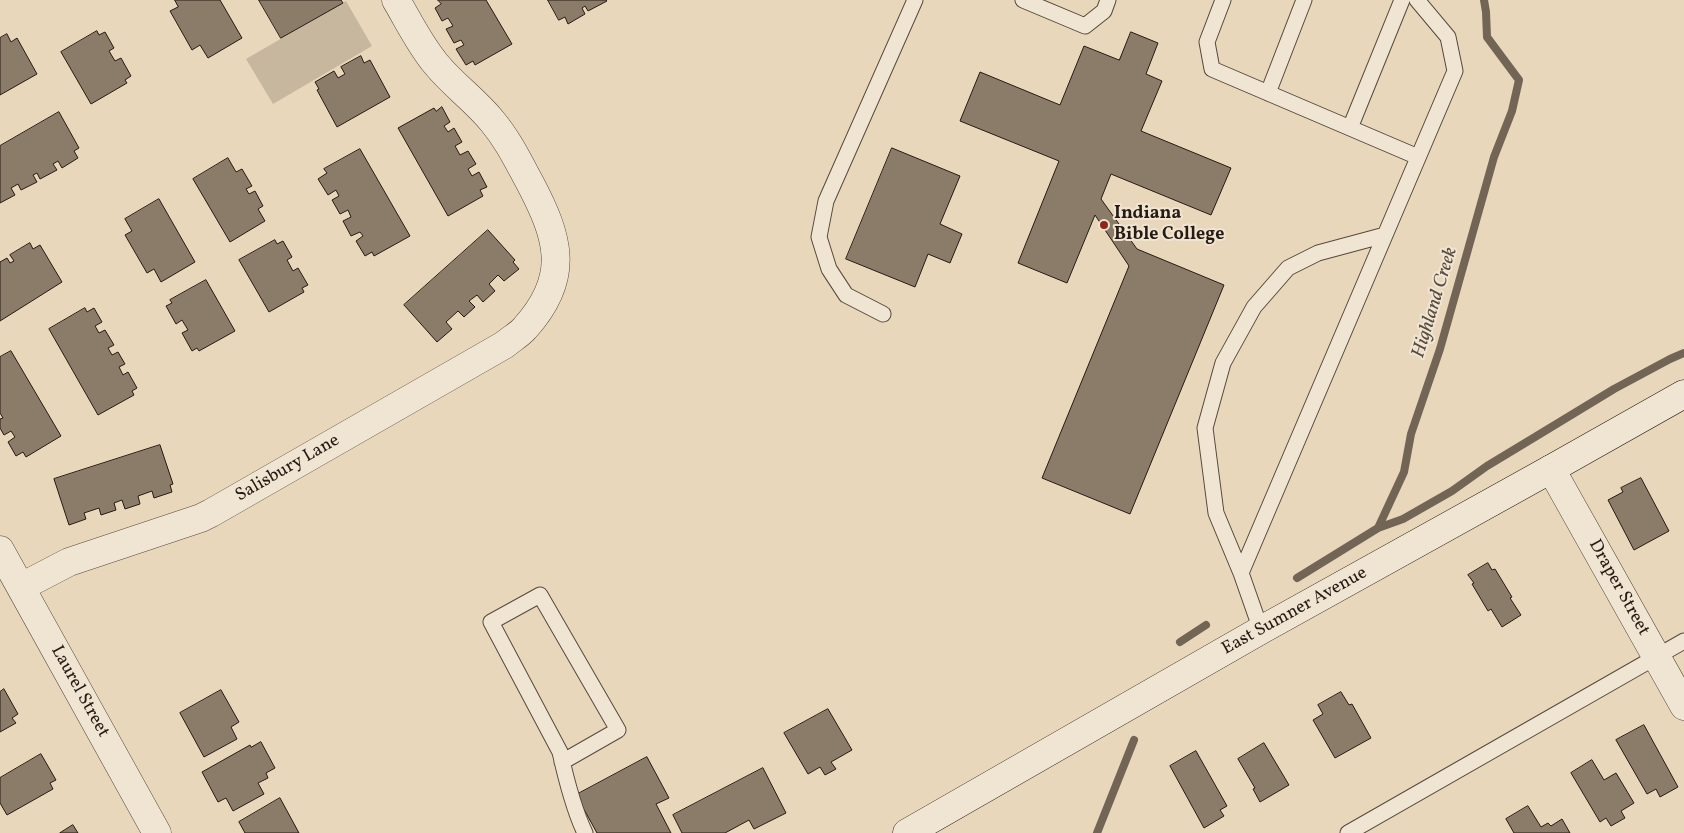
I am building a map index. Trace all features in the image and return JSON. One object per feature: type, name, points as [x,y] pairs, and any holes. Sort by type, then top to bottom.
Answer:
[{"type":"street","name":"Salisbury Lane","points":[[21,587],[69,562],[211,513],[504,345],[519,335],[536,316],[549,293],[555,269],[554,242],[546,214],[508,143],[476,103],[452,82],[429,56],[396,0]]},
{"type":"street","name":"East Sumner Avenue","points":[[907,833],[1261,630],[1684,394]]},
{"type":"street","name":"Draper Street","points":[[1551,469],[1684,706]]},
{"type":"street","name":"Laurel Street","points":[[0,550],[157,833]]},
{"type":"lane","points":[[883,314],[846,295],[829,269],[819,237],[826,201],[915,0]]},
{"type":"lane","points":[[1030,1],[1085,26],[1104,11],[1108,0]]},
{"type":"lane","points":[[1223,0],[1207,42],[1212,69],[1418,157]]},
{"type":"lane","points":[[1268,93],[1304,0]]},
{"type":"lane","points":[[1350,128],[1402,0]]},
{"type":"lane","points":[[1241,573],[1455,71],[1448,37],[1417,0]]},
{"type":"lane","points":[[1261,630],[1241,573],[1216,513],[1205,428],[1222,363],[1254,307],[1288,268],[1318,253],[1385,235]]},
{"type":"lane","points":[[562,762],[618,730],[540,595],[491,622],[560,752],[562,762],[579,821],[585,833]]},
{"type":"lane","points":[[1348,833],[1684,641]]},
{"type":"shaded area","points":[[346,1],[372,46],[273,104],[246,59]]},
{"type":"building","points":[[175,0],[220,0],[242,38],[208,58],[200,45],[192,50],[170,11],[178,7]]},
{"type":"building","points":[[259,0],[341,0],[343,3],[281,38]]},
{"type":"building","points":[[438,0],[486,0],[512,44],[475,65],[473,61],[466,65],[456,49],[464,45],[461,40],[454,43],[446,29],[453,26],[448,18],[442,21],[435,8],[441,4]]},
{"type":"building","points":[[548,0],[607,1],[588,11],[585,6],[582,8],[585,14],[568,24],[565,17],[559,20]]},
{"type":"building","points":[[97,31],[99,35],[105,32],[114,48],[109,51],[115,61],[121,58],[131,76],[125,80],[127,83],[91,104],[61,52]]},
{"type":"building","points":[[1131,32],[1158,43],[1146,74],[1162,81],[1141,131],[1231,168],[1211,215],[1111,174],[1101,199],[1137,249],[1224,285],[1130,514],[1042,478],[1129,266],[1095,215],[1067,283],[1018,263],[1059,161],[960,121],[980,72],[1060,105],[1084,46],[1119,60]]},
{"type":"building","points":[[7,34],[11,42],[17,38],[37,74],[0,95],[0,38]]},
{"type":"building","points":[[361,56],[364,63],[370,60],[390,97],[337,127],[317,90],[319,89],[315,82],[334,71],[338,78],[345,74],[341,67]]},
{"type":"building","points":[[442,107],[450,122],[444,126],[448,132],[454,128],[462,142],[455,146],[460,155],[468,151],[476,164],[468,169],[472,176],[479,172],[487,187],[480,190],[483,196],[448,216],[398,128],[434,108],[436,111]]},
{"type":"building","points":[[59,112],[79,148],[74,151],[78,158],[62,168],[58,161],[53,164],[57,170],[40,179],[37,173],[33,175],[37,182],[21,190],[18,184],[11,188],[15,195],[0,203],[0,146]]},
{"type":"building","points":[[892,148],[960,176],[940,224],[962,234],[950,263],[928,254],[915,287],[846,259]]},
{"type":"building","points":[[360,149],[410,236],[374,256],[372,252],[365,256],[356,241],[363,236],[360,232],[351,236],[343,221],[351,217],[348,210],[340,214],[332,200],[339,196],[336,190],[328,195],[318,179],[327,173],[324,169]]},
{"type":"building","points":[[228,158],[236,172],[242,169],[252,186],[246,189],[249,194],[255,191],[263,206],[258,209],[265,221],[230,242],[193,179]]},
{"type":"building","points":[[159,199],[195,262],[161,282],[154,269],[147,273],[125,235],[132,231],[125,219]]},
{"type":"building","points":[[488,230],[515,260],[513,262],[519,269],[504,281],[498,275],[489,284],[495,291],[483,302],[477,295],[469,301],[475,307],[464,317],[458,311],[446,322],[452,329],[437,342],[404,305]]},
{"type":"building","points":[[275,240],[277,244],[283,241],[292,257],[287,260],[293,271],[298,268],[308,285],[302,288],[304,292],[269,312],[239,260]]},
{"type":"building","points":[[30,243],[33,249],[40,245],[62,282],[0,321],[0,262],[7,258],[10,263],[14,261],[10,255]]},
{"type":"building","points":[[206,280],[235,331],[199,351],[197,348],[192,351],[182,333],[188,330],[182,320],[176,324],[166,306],[172,303],[170,300]]},
{"type":"building","points":[[85,308],[87,312],[94,308],[102,322],[95,326],[99,333],[105,330],[114,345],[108,348],[112,355],[118,352],[125,364],[119,367],[123,375],[128,372],[137,388],[132,391],[134,395],[98,415],[49,329]]},
{"type":"building","points":[[11,351],[61,436],[26,457],[23,452],[16,456],[8,442],[15,437],[11,431],[4,435],[0,428],[0,419],[3,418],[0,413],[0,357]]},
{"type":"building","points":[[160,445],[173,484],[170,485],[172,492],[154,498],[152,491],[138,496],[140,504],[125,509],[122,500],[114,503],[116,510],[101,515],[99,508],[84,513],[86,519],[69,525],[54,479]]},
{"type":"building","points":[[1641,478],[1669,531],[1634,550],[1608,500],[1623,492],[1621,488]]},
{"type":"building","points":[[1488,563],[1492,570],[1495,569],[1521,615],[1502,627],[1491,609],[1488,611],[1468,575]]},
{"type":"building","points":[[4,689],[18,714],[12,718],[16,723],[0,732],[0,692]]},
{"type":"building","points":[[221,690],[239,722],[231,727],[237,739],[204,757],[180,713]]},
{"type":"building","points":[[1341,692],[1349,705],[1352,704],[1371,738],[1335,758],[1313,720],[1323,714],[1318,705]]},
{"type":"building","points":[[828,709],[852,750],[831,762],[836,769],[825,775],[820,767],[808,774],[784,733]]},
{"type":"building","points":[[1644,725],[1678,787],[1660,797],[1656,789],[1647,794],[1616,740]]},
{"type":"building","points":[[261,742],[275,768],[266,773],[268,778],[258,783],[264,794],[233,811],[226,798],[218,802],[202,772],[250,745],[251,747]]},
{"type":"building","points":[[1264,743],[1289,785],[1260,802],[1253,789],[1255,788],[1238,759]]},
{"type":"building","points":[[1196,751],[1227,806],[1220,810],[1224,816],[1204,828],[1170,766]]},
{"type":"building","points":[[41,754],[56,780],[50,783],[53,789],[7,815],[0,803],[0,778]]},
{"type":"building","points":[[647,757],[669,798],[656,804],[671,833],[597,833],[576,795]]},
{"type":"building","points":[[1592,760],[1604,780],[1616,773],[1634,803],[1621,811],[1625,818],[1611,826],[1606,818],[1600,822],[1571,773]]},
{"type":"building","points":[[763,768],[786,813],[754,829],[749,820],[725,833],[682,833],[673,815]]},
{"type":"building","points":[[280,798],[299,833],[245,833],[239,822]]},
{"type":"building","points":[[1528,806],[1541,827],[1548,823],[1551,826],[1562,819],[1570,833],[1514,833],[1506,819]]},
{"type":"building","points":[[73,825],[78,833],[60,833]]},
{"type":"waterway","name":"Highland Creek","points":[[1297,578],[1378,528],[1404,472],[1411,434],[1440,349],[1494,157],[1512,111],[1519,80],[1487,37],[1484,0]]},
{"type":"waterway","points":[[1378,528],[1403,519],[1452,491],[1487,466],[1614,389],[1684,353]]},
{"type":"waterway","name":"Highland Creek","points":[[1180,642],[1206,625]]},
{"type":"waterway","name":"Highland Creek","points":[[1097,833],[1134,740]]},
{"type":"place","name":"Indiana Bible College","points":[[1104,225]]}]
